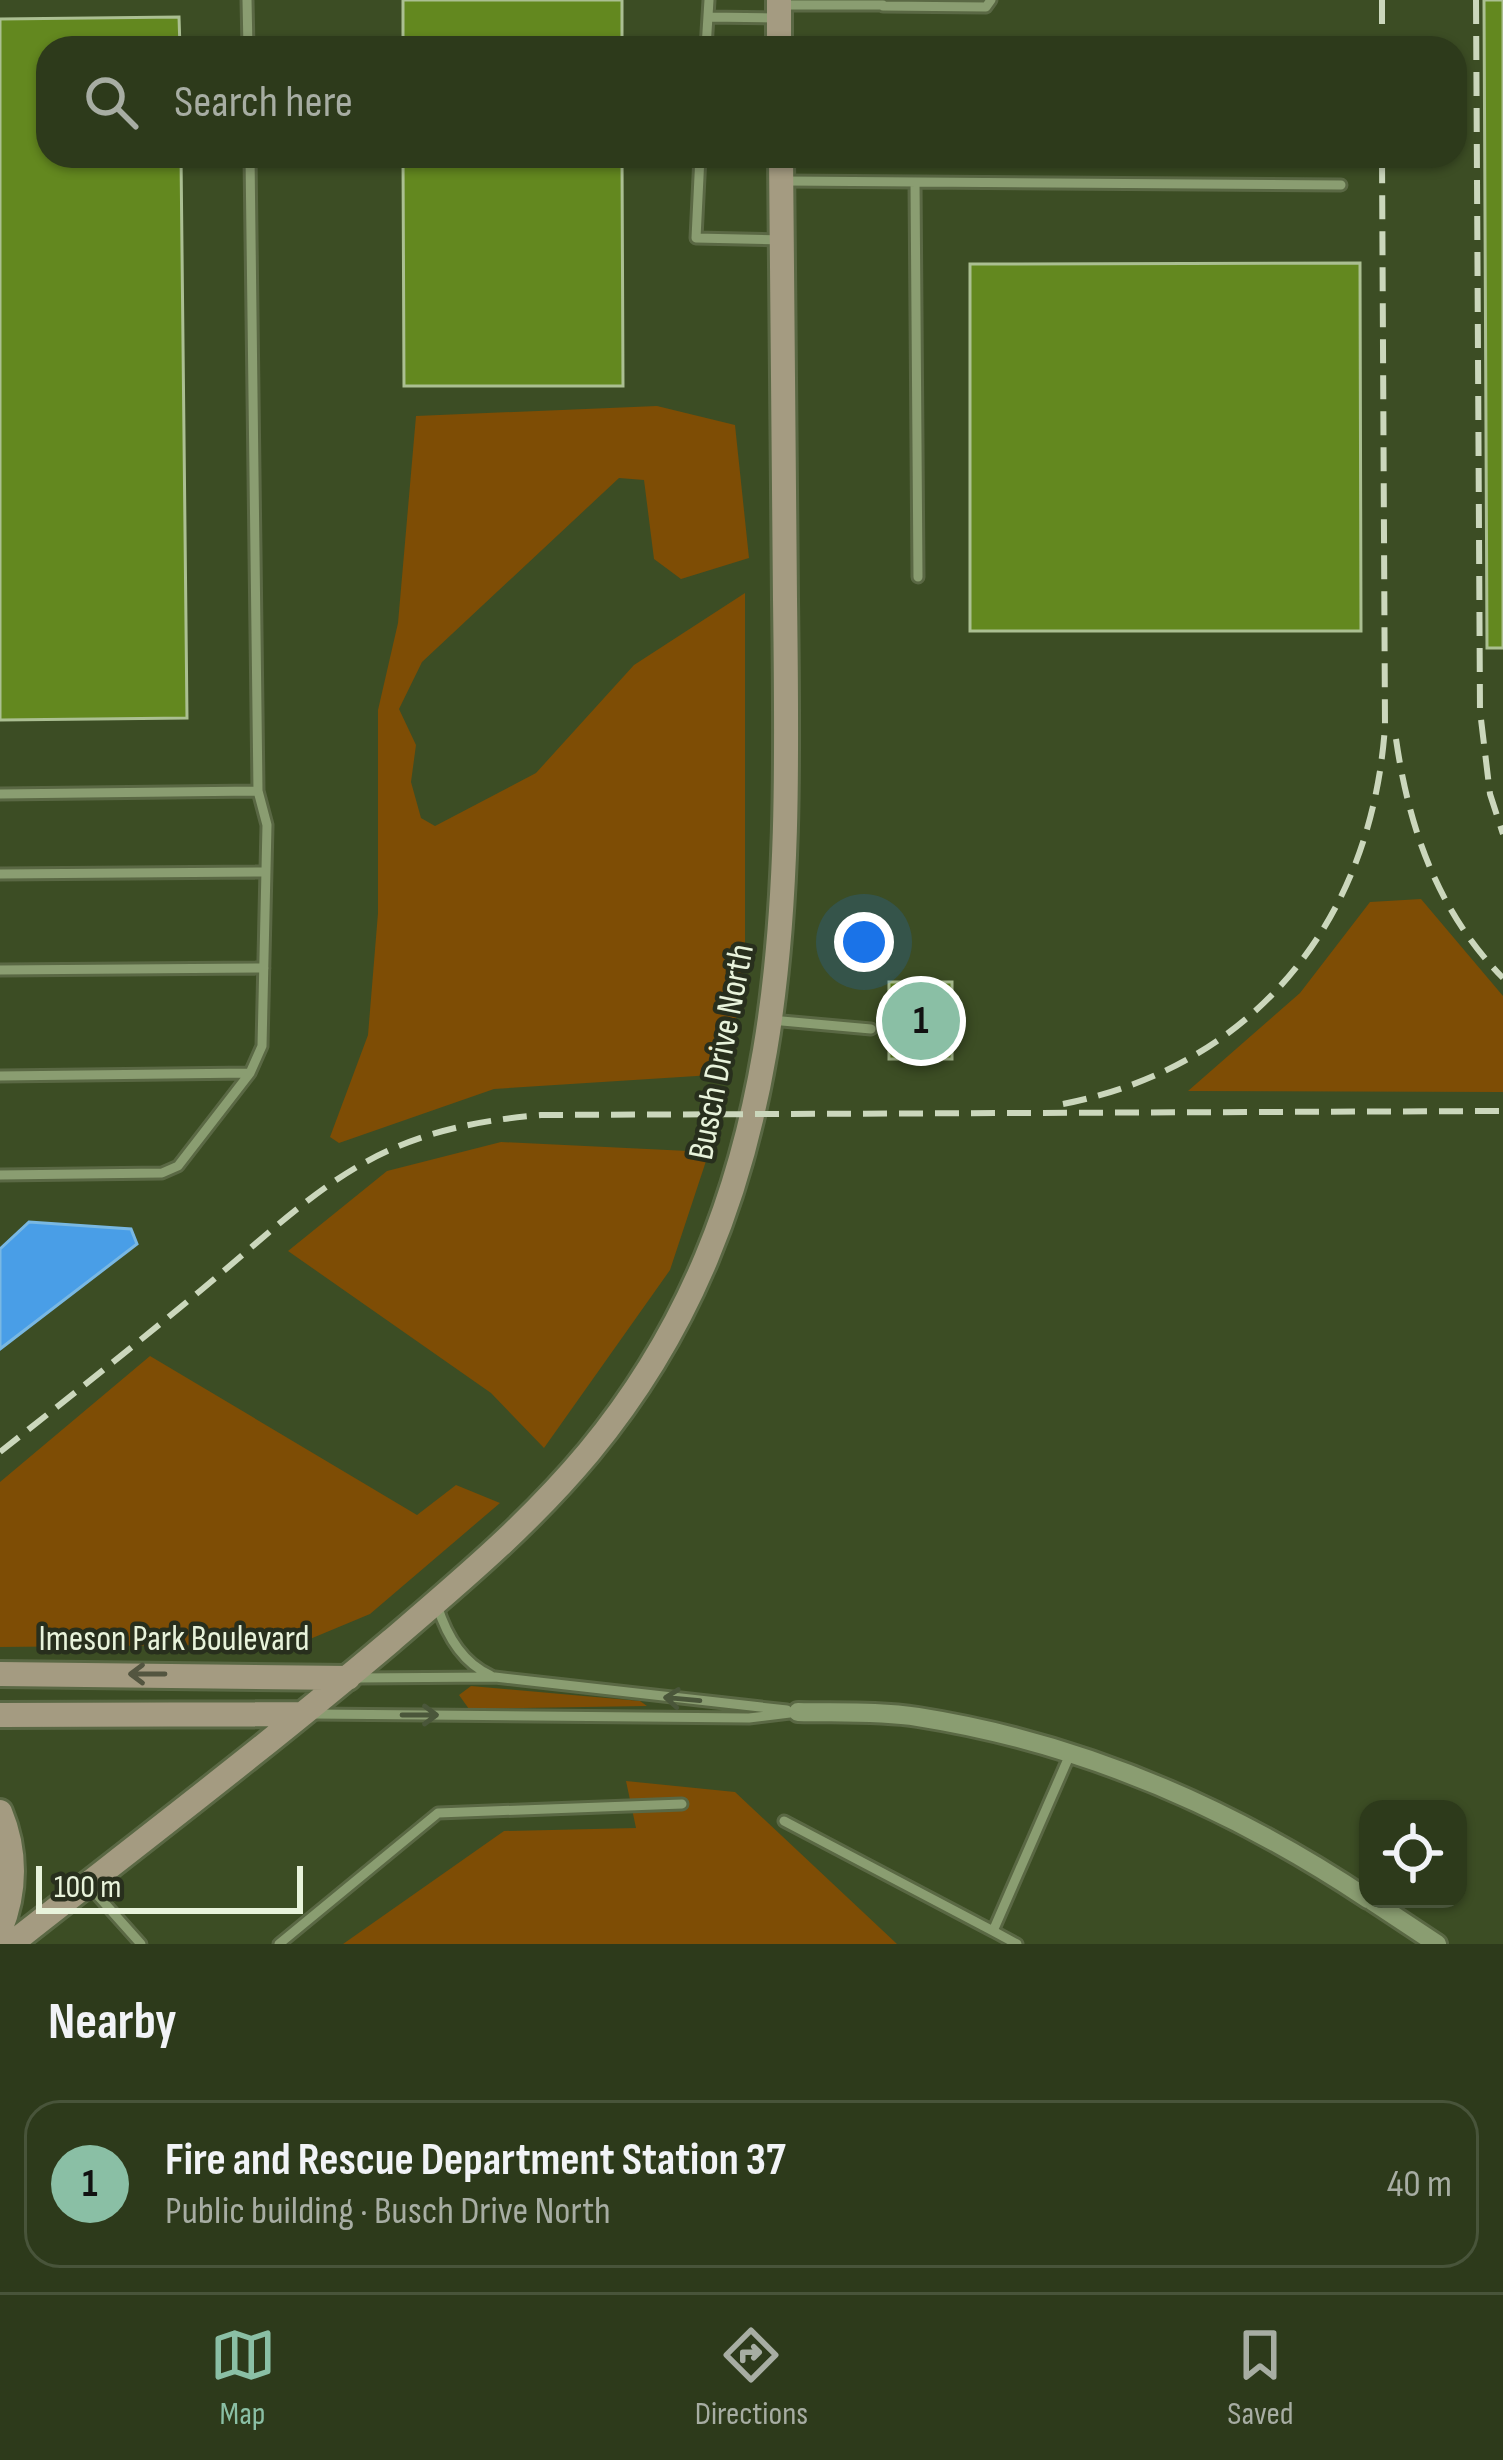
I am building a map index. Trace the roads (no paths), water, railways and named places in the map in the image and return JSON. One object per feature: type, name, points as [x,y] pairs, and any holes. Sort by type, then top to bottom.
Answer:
[{"type":"street","name":"Busch Drive North","points":[[11,1944],[348,1678],[513,1538],[591,1450],[660,1346],[700,1270],[736,1175],[771,1020],[788,853],[781,168]]},
{"type":"street","name":"Imeson Park Boulevard","points":[[0,1674],[348,1678]]},
{"type":"street","points":[[798,1712],[914,1716],[1129,1770],[1224,1813],[1359,1894]]},
{"type":"street","name":"Imeson Park Boulevard","points":[[0,1715],[303,1714]]},
{"type":"street","points":[[0,1812],[13,1865],[11,1895],[0,1930]]},
{"type":"street","points":[[1382,1908],[1437,1944]]},
{"type":"lane","points":[[248,0],[248,36]]},
{"type":"lane","points":[[707,36],[709,0]]},
{"type":"lane","points":[[708,17],[883,3],[986,7],[991,0]]},
{"type":"lane","points":[[0,1175],[161,1174],[178,1166],[250,1073],[262,1046],[267,825],[258,791],[250,168]]},
{"type":"lane","points":[[699,168],[696,238],[781,240]]},
{"type":"lane","points":[[781,168],[915,182],[1341,185]]},
{"type":"lane","points":[[915,182],[918,577]]},
{"type":"lane","points":[[0,794],[258,791]]},
{"type":"lane","points":[[0,874],[266,872]]},
{"type":"lane","points":[[0,970],[264,968]]},
{"type":"lane","points":[[771,1020],[871,1029]]},
{"type":"lane","points":[[0,1076],[250,1073]]},
{"type":"lane","points":[[437,1603],[459,1650],[474,1668],[494,1677]]},
{"type":"lane","points":[[348,1678],[494,1677],[798,1712]]},
{"type":"lane","points":[[303,1714],[749,1718],[798,1712]]},
{"type":"lane","points":[[993,1931],[1071,1752]]},
{"type":"lane","points":[[280,1944],[438,1813],[682,1804]]},
{"type":"lane","points":[[784,1820],[1017,1944]]},
{"type":"lane","points":[[87,1884],[141,1944]]},
{"type":"water","points":[[29,1222],[131,1229],[137,1244],[0,1349],[0,1249]]},
{"type":"railway","points":[[1382,0],[1382,36]]},
{"type":"railway","points":[[1476,0],[1480,711],[1490,794],[1503,834]]},
{"type":"railway","points":[[1063,1104],[1132,1085],[1193,1056],[1247,1018],[1292,973],[1329,920],[1356,861],[1375,796],[1385,726],[1382,168]]},
{"type":"railway","points":[[1396,739],[1409,805],[1430,867],[1461,925],[1503,978]]},
{"type":"railway","points":[[0,1452],[317,1194],[390,1150],[482,1122],[541,1115],[1503,1111]]},
{"type":"place","name":"Fire and Rescue Department Station 37","points":[[921,1021]]}]
